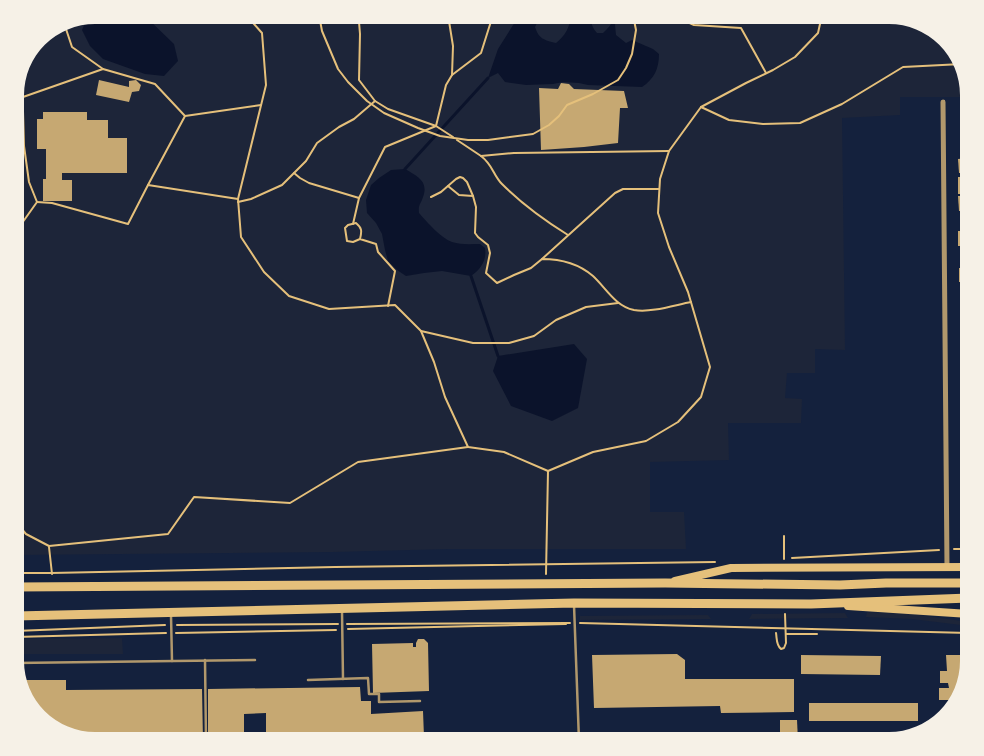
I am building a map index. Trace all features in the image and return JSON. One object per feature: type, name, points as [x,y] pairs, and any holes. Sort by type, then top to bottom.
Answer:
[{"type":"highway","points":[[24,587],[960,583]]},
{"type":"highway","points":[[24,616],[574,603],[811,604],[960,598]]},
{"type":"main road","points":[[665,583],[731,568],[960,567]]},
{"type":"main road","points":[[811,604],[960,613]]},
{"type":"street","points":[[943,102],[947,567]]},
{"type":"lane","points":[[574,603],[579,732]]},
{"type":"lane","points":[[342,608],[343,679]]},
{"type":"lane","points":[[171,612],[172,661]]},
{"type":"lane","points":[[205,660],[206,732]]},
{"type":"lane","points":[[24,663],[255,660]]},
{"type":"lane","points":[[308,680],[368,678],[369,694],[379,694],[379,702],[420,701]]},
{"type":"path","points":[[254,24],[262,33],[266,85],[238,201],[241,237],[264,272],[289,296],[328,309],[396,305],[421,331],[434,362],[445,397],[468,447]]},
{"type":"path","points":[[321,24],[338,69],[367,101],[384,113],[440,136],[468,140],[488,140],[533,134],[549,125],[567,105],[618,80],[632,54],[636,30],[635,24]]},
{"type":"path","points":[[359,24],[359,80],[375,101],[388,109],[436,126],[481,156],[488,161],[500,182],[537,215],[568,235]]},
{"type":"path","points":[[449,24],[453,46],[452,75]]},
{"type":"path","points":[[436,126],[446,86],[452,75],[481,53],[490,24]]},
{"type":"path","points":[[694,24],[741,28],[766,73]]},
{"type":"path","points":[[24,532],[49,546],[168,534],[194,497],[290,503],[358,462],[468,447],[504,452],[548,471],[593,452],[646,441],[678,422],[700,397],[710,367],[688,292],[669,247],[658,213],[660,179],[669,151],[701,107],[795,57],[818,33],[820,24]]},
{"type":"path","points":[[66,29],[72,47],[103,69],[155,84],[184,116]]},
{"type":"path","points":[[701,107],[728,120],[763,124],[800,124],[842,104],[903,66],[953,64]]},
{"type":"path","points":[[24,97],[103,69]]},
{"type":"path","points":[[148,185],[238,201],[251,199],[282,185],[306,161],[317,143],[354,119],[375,101]]},
{"type":"path","points":[[184,116],[261,105]]},
{"type":"path","points":[[37,202],[52,203],[128,224],[184,116]]},
{"type":"path","points":[[353,224],[359,198],[385,147],[436,126]]},
{"type":"path","points":[[24,146],[29,182],[37,202]]},
{"type":"path","points":[[481,156],[514,153],[669,151]]},
{"type":"path","points":[[294,173],[309,183],[359,198]]},
{"type":"path","points":[[431,197],[456,179],[463,178],[468,182],[474,196],[476,208],[475,233],[488,245],[490,253],[486,273],[497,283],[531,268],[623,188],[659,188]]},
{"type":"path","points":[[448,186],[459,196],[474,196]]},
{"type":"path","points":[[24,220],[37,202]]},
{"type":"path","points":[[360,239],[362,231],[356,223],[345,228],[347,241],[353,242],[360,239],[376,244],[378,252],[395,271],[388,306]]},
{"type":"path","points":[[542,258],[575,265],[592,276],[618,304]]},
{"type":"path","points":[[421,331],[473,343],[509,343],[534,336],[556,320],[586,307],[618,304],[634,310],[647,311],[691,302]]},
{"type":"path","points":[[546,584],[548,471]]},
{"type":"path","points":[[49,546],[52,587]]},
{"type":"path","points":[[779,559],[960,549]]},
{"type":"path","points":[[24,573],[722,562]]},
{"type":"path","points":[[24,631],[171,625],[575,623],[960,633]]},
{"type":"path","points":[[24,637],[575,623],[817,630],[817,634],[786,634]]},
{"type":"path","points":[[776,634],[780,649],[784,648],[786,642]]},
{"type":"shaded area","points":[[95,24],[889,24],[903,25],[925,33],[946,51],[958,76],[960,97],[900,97],[900,115],[842,118],[845,350],[815,349],[815,373],[787,373],[785,398],[802,399],[801,423],[728,423],[729,460],[650,462],[650,512],[684,512],[686,549],[449,549],[24,555],[24,90],[29,67],[36,55],[55,36],[67,29]]},
{"type":"shaded area","points":[[153,24],[174,44],[178,61],[164,76],[145,74],[103,59],[90,46],[82,30],[84,25]]},
{"type":"shaded area","points":[[514,24],[536,24],[535,27],[542,38],[556,43],[570,24],[592,24],[597,33],[603,33],[611,24],[615,24],[616,35],[626,43],[632,40],[653,49],[659,54],[657,69],[653,77],[642,87],[563,82],[526,85],[505,82],[498,73],[488,78],[498,49]]},
{"type":"shaded area","points":[[405,169],[418,177],[423,183],[424,191],[419,206],[419,213],[434,229],[452,242],[480,244],[485,248],[483,264],[471,276],[442,271],[406,276],[388,261],[382,234],[376,223],[367,213],[366,200],[371,185],[379,178],[391,170]]},
{"type":"shaded area","points":[[574,344],[587,359],[578,408],[552,421],[511,406],[493,371],[498,356]]},
{"type":"shaded area","points":[[867,612],[912,614],[960,621],[960,625],[912,619],[866,617]]},
{"type":"shaded area","points":[[845,613],[848,618],[749,619],[752,614]]},
{"type":"shaded area","points":[[708,615],[711,619],[580,620],[580,616]]},
{"type":"shaded area","points":[[122,638],[123,654],[24,654],[24,639]]},
{"type":"building","points":[[99,80],[129,87],[129,81],[136,80],[141,85],[139,91],[132,92],[129,102],[96,95]]},
{"type":"building","points":[[561,83],[569,84],[574,89],[624,91],[628,108],[620,108],[618,143],[541,150],[539,88],[558,89]]},
{"type":"building","points":[[43,112],[87,112],[87,120],[108,120],[108,138],[127,138],[127,173],[62,173],[62,180],[72,180],[72,201],[43,201],[43,179],[46,179],[46,149],[37,149],[37,119],[43,119]]},
{"type":"building","points":[[958,159],[960,159],[960,173],[959,173]]},
{"type":"building","points":[[958,177],[960,177],[960,194],[958,194]]},
{"type":"building","points":[[958,196],[960,196],[960,211]]},
{"type":"building","points":[[958,231],[960,231],[960,246],[958,246]]},
{"type":"building","points":[[418,639],[424,639],[428,643],[429,691],[373,693],[372,644],[413,643],[413,647],[416,647]]},
{"type":"building","points":[[677,654],[685,660],[685,679],[794,679],[794,712],[721,713],[720,706],[594,708],[592,655]]},
{"type":"building","points":[[801,655],[881,656],[880,675],[801,674]]},
{"type":"building","points":[[946,655],[960,655],[960,671],[951,697],[949,700],[939,700],[939,688],[949,688],[948,683],[940,683],[940,671],[947,671]]},
{"type":"building","points":[[27,680],[66,680],[66,690],[202,689],[203,732],[85,732],[59,723],[51,718],[33,697]]},
{"type":"building","points":[[360,687],[361,701],[371,701],[371,714],[423,711],[424,732],[266,732],[266,713],[244,714],[244,732],[208,732],[208,689]]},
{"type":"building","points":[[809,703],[918,703],[918,721],[809,721]]},
{"type":"building","points":[[780,720],[797,720],[798,732],[780,732]]},
{"type":"waterway","points":[[405,169],[488,78]]},
{"type":"waterway","points":[[471,276],[498,356]]}]
